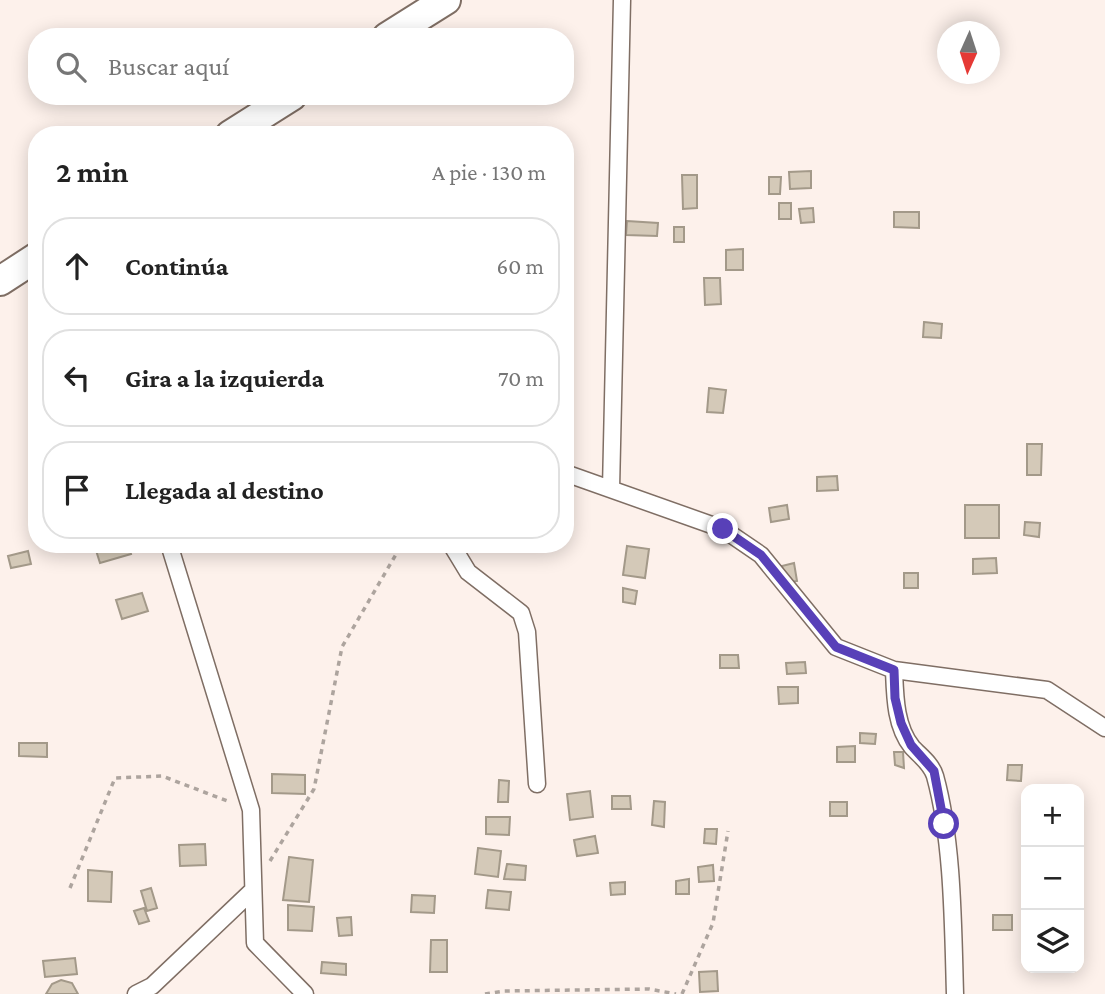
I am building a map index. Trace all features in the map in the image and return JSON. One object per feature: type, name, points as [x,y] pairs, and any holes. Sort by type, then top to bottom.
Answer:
[{"type":"highway","points":[[401,28],[446,0]]},
{"type":"highway","points":[[244,126],[278,105]]},
{"type":"highway","points":[[0,281],[28,263]]},
{"type":"street","points":[[611,489],[622,0]]},
{"type":"street","points":[[574,476],[723,529],[761,555],[836,647],[894,670],[1047,690],[1105,728]]},
{"type":"street","points":[[172,553],[251,810],[255,943],[305,994]]},
{"type":"street","points":[[456,553],[468,572],[521,613],[527,632],[537,784]]},
{"type":"street","points":[[894,670],[895,698],[901,723],[911,745],[934,771],[939,793],[953,929],[955,994]]},
{"type":"street","points":[[136,994],[152,986],[252,891]]},
{"type":"path","points":[[252,891],[314,789],[342,647],[397,553]]},
{"type":"path","points":[[70,888],[115,778],[162,776],[251,810]]},
{"type":"path","points":[[682,994],[713,923],[728,831]]},
{"type":"path","points":[[485,994],[504,991],[649,989],[676,994]]},
{"type":"building","points":[[811,171],[811,188],[790,189],[789,172]]},
{"type":"building","points":[[682,175],[697,175],[697,208],[683,209]]},
{"type":"building","points":[[769,177],[781,177],[780,194],[769,194]]},
{"type":"building","points":[[779,203],[791,203],[791,219],[779,219]]},
{"type":"building","points":[[813,208],[814,222],[801,223],[799,209]]},
{"type":"building","points":[[894,212],[919,212],[919,228],[894,227]]},
{"type":"building","points":[[627,221],[658,223],[657,236],[626,235]]},
{"type":"building","points":[[674,227],[684,227],[684,242],[674,242]]},
{"type":"building","points":[[743,249],[743,270],[726,270],[726,250]]},
{"type":"building","points":[[704,278],[720,278],[721,304],[705,305]]},
{"type":"building","points":[[924,322],[942,324],[941,338],[923,337]]},
{"type":"building","points":[[709,388],[726,390],[723,413],[707,412]]},
{"type":"building","points":[[1027,444],[1042,444],[1041,475],[1027,475]]},
{"type":"building","points":[[837,476],[838,490],[817,491],[817,477]]},
{"type":"building","points":[[787,505],[789,519],[771,522],[769,508]]},
{"type":"building","points":[[965,505],[999,505],[999,538],[965,538]]},
{"type":"building","points":[[1025,522],[1040,523],[1039,537],[1024,535]]},
{"type":"building","points":[[627,546],[649,549],[645,578],[623,575]]},
{"type":"building","points":[[28,551],[31,564],[11,568],[8,556]]},
{"type":"building","points":[[97,553],[131,553],[131,554],[100,563]]},
{"type":"building","points":[[996,558],[997,573],[973,574],[973,559]]},
{"type":"building","points":[[794,563],[797,581],[785,583],[782,566]]},
{"type":"building","points":[[904,573],[918,573],[918,588],[904,588]]},
{"type":"building","points":[[623,588],[637,591],[635,604],[623,602]]},
{"type":"building","points":[[142,593],[148,611],[122,619],[116,600]]},
{"type":"building","points":[[720,655],[738,655],[739,668],[720,668]]},
{"type":"building","points":[[805,662],[806,673],[787,674],[786,663]]},
{"type":"building","points":[[778,687],[798,687],[798,703],[779,704]]},
{"type":"building","points":[[860,733],[876,734],[875,744],[860,743]]},
{"type":"building","points":[[19,743],[47,743],[47,757],[19,756]]},
{"type":"building","points":[[855,746],[855,762],[837,762],[837,747]]},
{"type":"building","points":[[894,752],[903,752],[904,768],[895,765]]},
{"type":"building","points":[[1008,765],[1022,765],[1021,781],[1007,780]]},
{"type":"building","points":[[272,774],[305,775],[305,794],[272,793]]},
{"type":"building","points":[[499,780],[509,781],[508,802],[498,802]]},
{"type":"building","points":[[590,791],[593,817],[570,820],[567,794]]},
{"type":"building","points":[[612,796],[630,796],[631,809],[612,809]]},
{"type":"building","points":[[654,801],[665,802],[664,827],[652,825]]},
{"type":"building","points":[[830,802],[847,802],[847,816],[830,816]]},
{"type":"building","points":[[486,817],[510,817],[509,835],[486,834]]},
{"type":"building","points":[[705,829],[717,829],[716,844],[704,843]]},
{"type":"building","points":[[595,836],[598,853],[577,856],[574,840]]},
{"type":"building","points":[[205,844],[206,865],[180,866],[179,845]]},
{"type":"building","points":[[478,848],[501,851],[498,877],[475,874]]},
{"type":"building","points":[[289,857],[313,860],[309,902],[283,900]]},
{"type":"building","points":[[507,864],[526,866],[525,880],[504,879]]},
{"type":"building","points":[[713,865],[714,881],[699,882],[698,867]]},
{"type":"building","points":[[88,870],[112,872],[111,902],[88,901]]},
{"type":"building","points":[[689,879],[689,894],[676,894],[676,881]]},
{"type":"building","points":[[625,882],[625,894],[611,895],[610,883]]},
{"type":"building","points":[[151,888],[157,908],[147,911],[141,891]]},
{"type":"building","points":[[488,890],[511,892],[509,910],[486,908]]},
{"type":"building","points":[[412,895],[435,896],[434,913],[411,912]]},
{"type":"building","points":[[288,905],[314,907],[312,931],[288,930]]},
{"type":"building","points":[[144,908],[149,921],[139,924],[134,911]]},
{"type":"building","points":[[993,915],[1012,915],[1012,930],[993,930]]},
{"type":"building","points":[[351,917],[352,935],[339,936],[337,918]]},
{"type":"building","points":[[431,940],[447,940],[447,972],[430,972]]},
{"type":"building","points":[[75,958],[77,974],[45,977],[43,961]]},
{"type":"building","points":[[322,962],[346,964],[346,975],[321,973]]},
{"type":"building","points":[[717,971],[718,991],[700,992],[699,972]]},
{"type":"building","points":[[61,980],[72,983],[78,994],[46,994],[52,984]]},
{"type":"route","points":[[723,529],[761,555],[836,647],[894,670],[895,698],[901,723],[911,745],[934,771],[944,824]]}]
